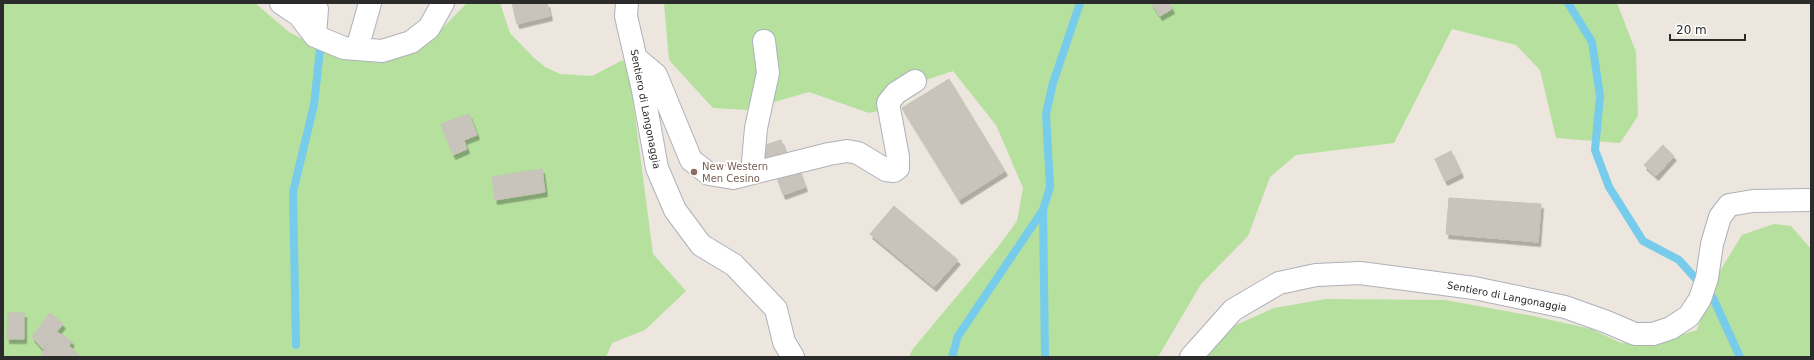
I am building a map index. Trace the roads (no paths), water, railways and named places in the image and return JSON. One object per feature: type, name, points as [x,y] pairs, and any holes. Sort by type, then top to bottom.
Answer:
[{"type":"street","points":[[281,3],[299,15],[315,36],[344,48],[382,51],[411,42],[429,28],[443,3]]},
{"type":"street","points":[[314,3],[317,9],[315,36]]},
{"type":"street","points":[[357,49],[370,3]]},
{"type":"street","name":"Sentiero di Langonaggia","points":[[627,3],[626,16],[637,59],[657,168],[675,210],[701,245],[734,266],[776,309],[784,342],[793,357]]},
{"type":"street","points":[[752,173],[756,128],[768,73],[764,42]]},
{"type":"street","points":[[637,59],[656,74],[691,160],[698,167],[709,174],[733,178],[829,154],[848,151],[858,153],[886,170],[894,171],[898,168],[898,157],[888,103],[896,93],[915,81]]},
{"type":"street","name":"Sentiero di Langonaggia","points":[[1191,357],[1233,310],[1279,283],[1316,275],[1360,273],[1474,288],[1565,307],[1635,334],[1653,334],[1671,328],[1689,316],[1700,299],[1707,278],[1712,244],[1720,217],[1729,205],[1753,201],[1811,200]]},
{"type":"waterway","points":[[1045,357],[1043,210],[1050,187],[1046,114],[1053,83],[1080,3]]},
{"type":"waterway","points":[[1568,3],[1592,42],[1600,96],[1595,150],[1609,187],[1643,241],[1679,260],[1713,298],[1740,357]]},
{"type":"waterway","points":[[296,345],[293,192],[314,105],[321,40]]},
{"type":"waterway","points":[[952,357],[958,336],[1043,210]]},
{"type":"place","name":"New Western Men Cesino","points":[[694,172]]}]
